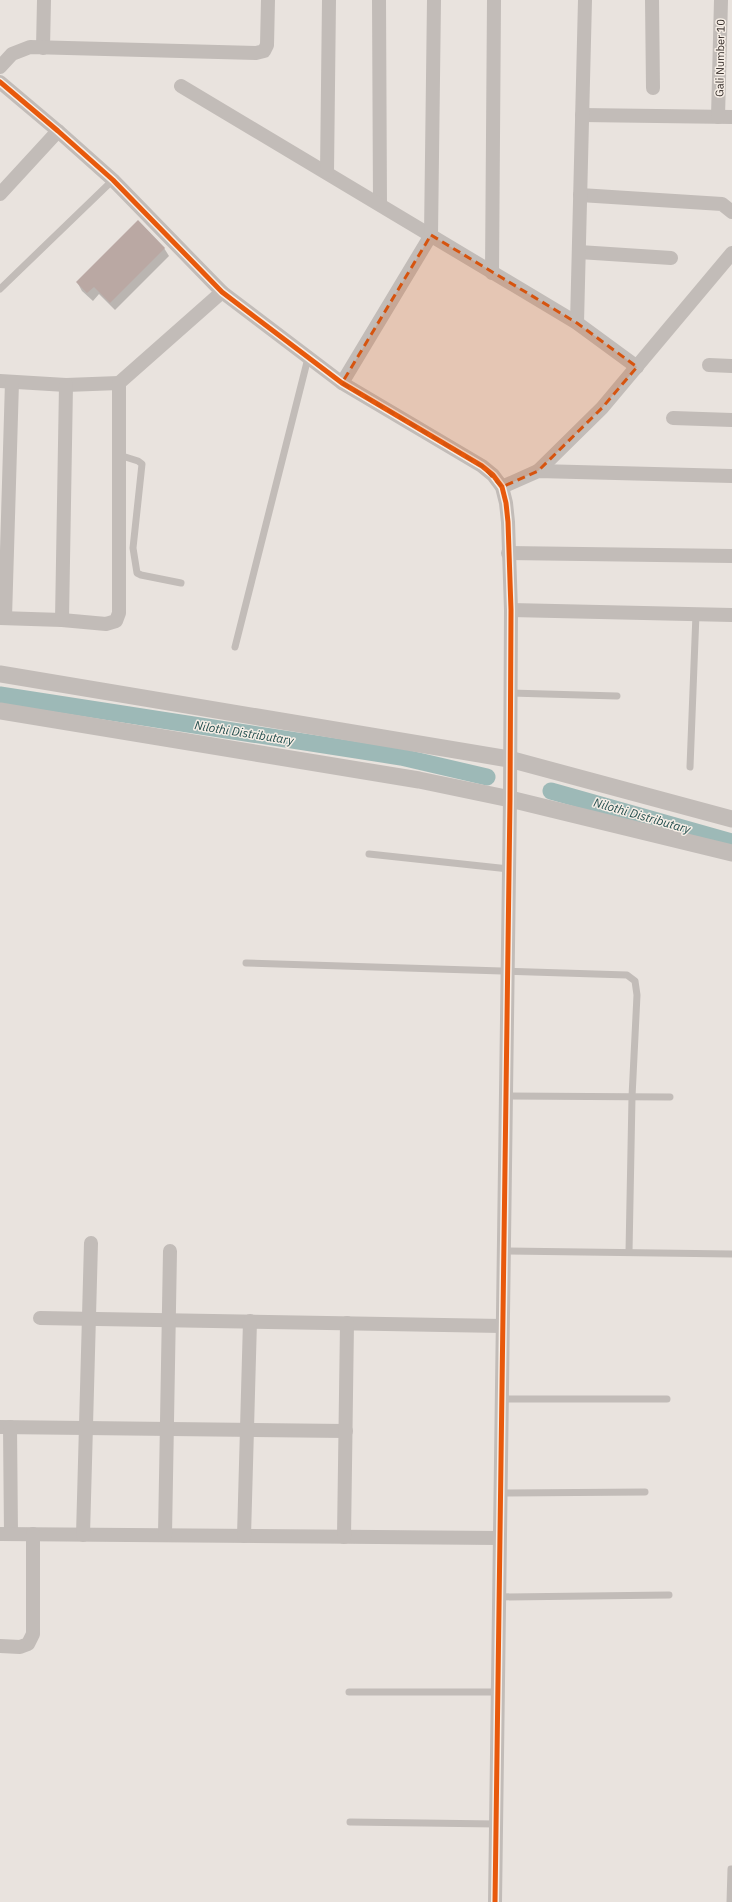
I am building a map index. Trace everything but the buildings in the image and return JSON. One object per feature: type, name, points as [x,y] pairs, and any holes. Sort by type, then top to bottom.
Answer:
[{"type":"street","points":[[43,48],[44,0]]},
{"type":"street","points":[[0,67],[12,54],[30,47],[256,53],[264,51],[267,45],[268,0]]},
{"type":"street","points":[[327,172],[328,0]]},
{"type":"street","points":[[380,0],[380,204]]},
{"type":"street","points":[[342,383],[431,235],[434,0]]},
{"type":"street","points":[[492,273],[494,0]]},
{"type":"street","points":[[577,323],[585,0]]},
{"type":"street","points":[[652,0],[653,88]]},
{"type":"street","name":"Gali Number 10","points":[[721,0],[725,117]]},
{"type":"street","points":[[0,82],[58,130],[112,180],[222,292],[342,383],[482,466],[493,475],[502,487],[508,522],[511,610],[509,759],[510,799],[495,1902]]},
{"type":"street","points":[[181,86],[577,323],[636,367]]},
{"type":"street","points":[[582,115],[725,117]]},
{"type":"street","points":[[0,194],[58,130]]},
{"type":"street","points":[[580,195],[722,204],[732,212]]},
{"type":"street","points":[[579,252],[671,258]]},
{"type":"street","points":[[502,487],[538,471],[602,408],[732,253]]},
{"type":"street","points":[[119,383],[119,613],[116,622],[106,624],[62,620],[3,618],[6,382],[66,385],[119,383],[222,292]]},
{"type":"street","points":[[709,365],[732,366]]},
{"type":"street","points":[[62,620],[66,385]]},
{"type":"street","points":[[673,418],[732,420]]},
{"type":"street","points":[[538,471],[732,476]]},
{"type":"street","points":[[508,553],[732,556]]},
{"type":"street","points":[[511,610],[732,615]]},
{"type":"street","points":[[0,674],[509,759],[732,819]]},
{"type":"street","points":[[0,711],[419,780],[510,799],[732,854]]},
{"type":"street","points":[[83,1535],[91,1243]]},
{"type":"street","points":[[165,1535],[170,1251]]},
{"type":"street","points":[[40,1318],[502,1326]]},
{"type":"street","points":[[244,1536],[250,1321]]},
{"type":"street","points":[[344,1537],[347,1323]]},
{"type":"street","points":[[346,1431],[5,1427],[6,1534],[499,1538]]},
{"type":"street","points":[[0,1646],[20,1647],[28,1644],[33,1634],[33,1534]]},
{"type":"lane","points":[[0,289],[112,180]]},
{"type":"lane","points":[[235,647],[308,358]]},
{"type":"lane","points":[[119,455],[138,461],[142,464],[133,548],[137,573],[181,583]]},
{"type":"lane","points":[[690,766],[696,614]]},
{"type":"lane","points":[[510,693],[618,696]]},
{"type":"lane","points":[[369,854],[509,869]]},
{"type":"lane","points":[[246,963],[627,975],[635,980],[636,995],[632,1097],[629,1252]]},
{"type":"lane","points":[[506,1096],[670,1097]]},
{"type":"lane","points":[[503,1251],[732,1254]]},
{"type":"lane","points":[[501,1399],[667,1399]]},
{"type":"lane","points":[[500,1493],[646,1492]]},
{"type":"lane","points":[[499,1597],[669,1595]]},
{"type":"lane","points":[[349,1692],[497,1692]]},
{"type":"lane","points":[[350,1822],[496,1824]]},
{"type":"lane","points":[[730,1902],[731,1869]]},
{"type":"highlighted area","points":[[431,235],[577,323],[637,367],[602,408],[538,471],[502,487],[482,466],[342,383]]},
{"type":"waterway","name":"Nilothi Distributary","points":[[0,695],[401,757],[487,777]]},
{"type":"waterway","name":"Nilothi Distributary","points":[[551,791],[732,842]]},
{"type":"cycle path","points":[[0,82],[113,180],[222,292],[342,383],[482,466],[493,475],[502,487],[506,503],[508,522],[511,610],[510,799],[495,1902]]}]
